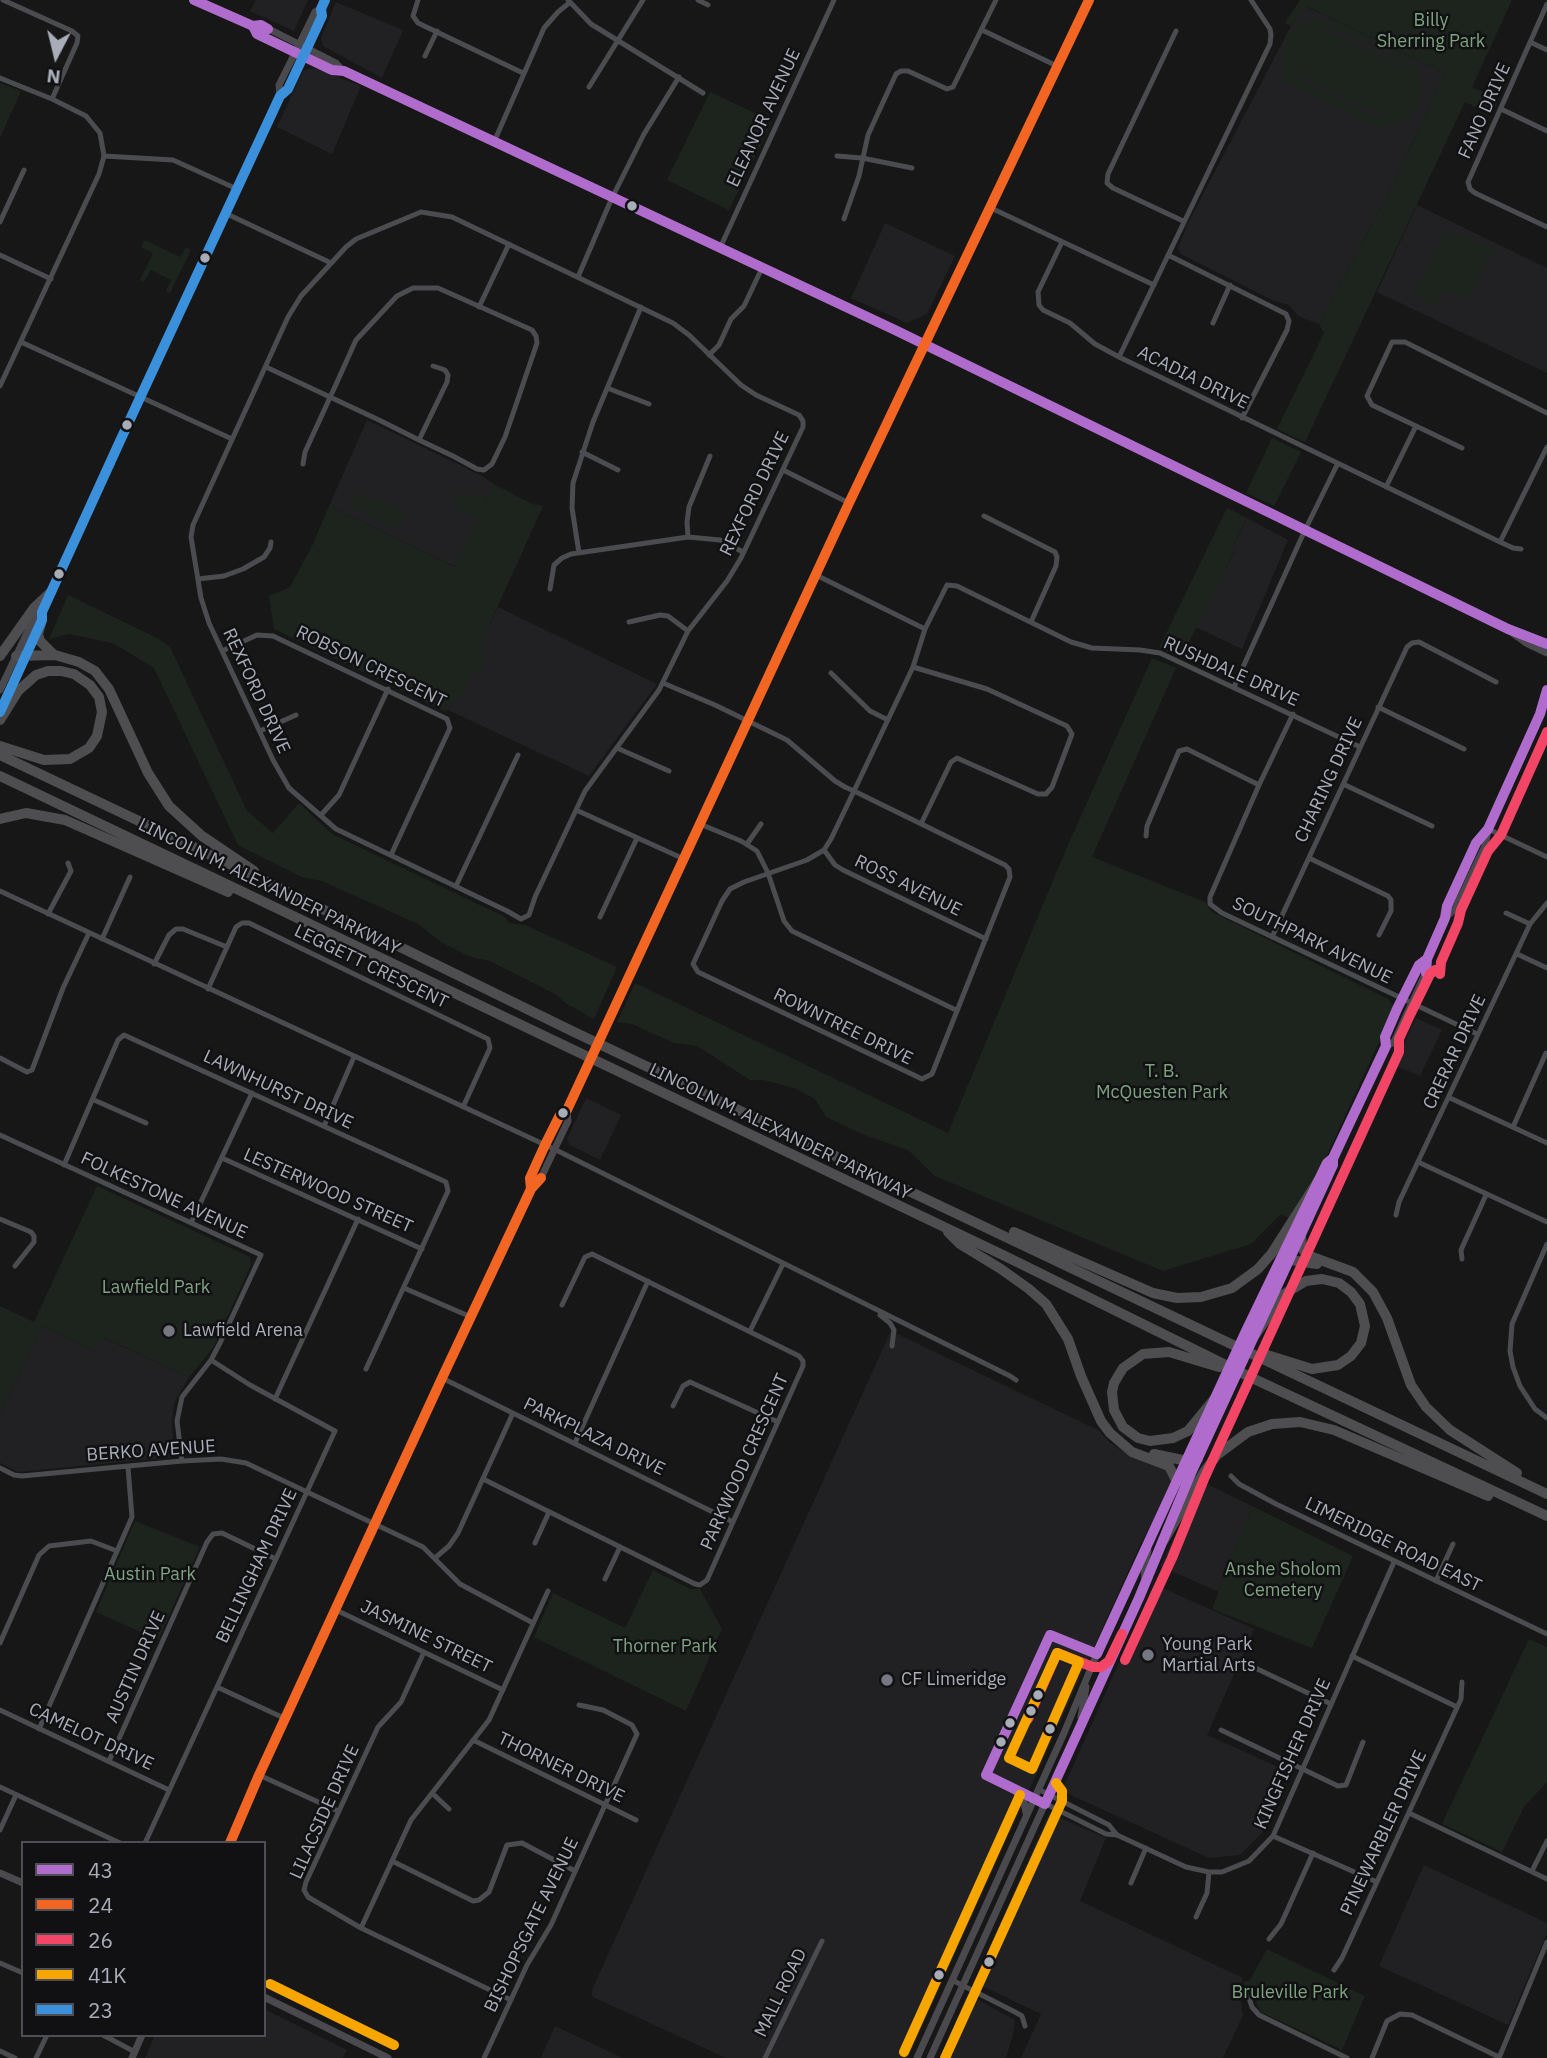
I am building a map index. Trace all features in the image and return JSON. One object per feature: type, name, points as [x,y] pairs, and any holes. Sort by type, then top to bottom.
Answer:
[{"type":"highway","points":[[0,656],[33,608],[51,592]]},
{"type":"highway","points":[[42,616],[38,634],[40,641],[55,655]]},
{"type":"highway","points":[[22,655],[55,655],[88,667],[105,683],[155,785],[169,806],[202,836],[244,863],[265,881]]},
{"type":"highway","points":[[0,720],[18,691],[36,676],[48,671],[74,674],[90,685],[99,697],[102,712],[97,736],[89,748],[70,760],[44,760],[0,746]]},
{"type":"highway","name":"LINCOLN M. ALEXANDER PARKWAY","points":[[0,755],[574,1032],[1547,1494]]},
{"type":"highway","name":"LINCOLN M. ALEXANDER PARKWAY","points":[[0,779],[19,785],[1547,1518]]},
{"type":"highway","points":[[0,819],[26,813],[65,820],[248,901],[268,904]]},
{"type":"highway","points":[[910,1190],[927,1194],[1141,1289],[1165,1297],[1190,1298],[1222,1292],[1242,1282],[1258,1269],[1318,1181]]},
{"type":"highway","points":[[946,1229],[960,1244],[1001,1269],[1046,1304],[1068,1339],[1097,1414],[1110,1433],[1132,1452],[1169,1466],[1177,1482]]},
{"type":"highway","points":[[1301,1236],[1302,1248],[1307,1255],[1353,1272],[1373,1293],[1387,1318],[1411,1385],[1426,1407],[1450,1430],[1516,1472],[1529,1485]]},
{"type":"highway","points":[[1285,1260],[1335,1269],[1354,1278],[1373,1293]]},
{"type":"highway","points":[[1218,1339],[1302,1367],[1330,1368],[1346,1361],[1357,1350],[1363,1335],[1364,1318],[1356,1298],[1346,1287],[1331,1280],[1314,1279],[1297,1285],[1284,1294],[1251,1335]]},
{"type":"highway","points":[[1216,1397],[1188,1430],[1173,1438],[1150,1441],[1138,1438],[1123,1427],[1114,1410],[1112,1392],[1122,1368],[1136,1357],[1150,1352],[1169,1352],[1250,1377]]},
{"type":"highway","points":[[1164,1540],[1217,1455],[1248,1432],[1286,1422],[1312,1423],[1334,1430],[1547,1518]]},
{"type":"highway","points":[[1118,1440],[1144,1452],[1192,1460]]},
{"type":"main road","points":[[194,0],[253,26],[261,25],[336,62],[344,71]]},
{"type":"main road","points":[[0,690],[42,616],[225,213],[280,96],[288,89],[315,12],[321,9],[325,0]]},
{"type":"main road","points":[[231,1841],[442,1378],[531,1189],[539,1182],[568,1121],[567,1110],[582,1076],[747,721],[1089,0]]},
{"type":"main road","points":[[253,26],[257,34],[332,70],[344,71],[924,344],[1508,629],[1547,644]]},
{"type":"main road","points":[[1508,629],[1526,643],[1547,653]]},
{"type":"main road","points":[[0,712],[22,655]]},
{"type":"main road","points":[[1386,1046],[1394,1042],[1427,970],[1427,958],[1445,918],[1447,905],[1476,843],[1488,829],[1540,714],[1547,690]]},
{"type":"main road","points":[[1540,714],[1547,705]]},
{"type":"main road","points":[[1285,1260],[1301,1236],[1333,1165],[1386,1046],[1385,1037],[1402,1000],[1419,965],[1427,958]]},
{"type":"main road","points":[[531,1189],[530,1178],[545,1145],[560,1115],[567,1110]]},
{"type":"main road","points":[[917,2058],[1151,1537],[1177,1482],[1192,1460],[1231,1387],[1318,1181],[1327,1163],[1334,1158]]},
{"type":"main road","points":[[930,2058],[1145,1584],[1222,1382],[1251,1335]]},
{"type":"main road","points":[[1145,1584],[1144,1569],[1151,1537]]},
{"type":"main road","points":[[1110,1626],[1122,1616],[1131,1614]]},
{"type":"main road","points":[[1080,1726],[1087,1676]]},
{"type":"main road","points":[[1012,1787],[1024,1802],[1026,1817]]},
{"type":"main road","points":[[0,1873],[21,1882]]},
{"type":"main road","points":[[266,1998],[387,2058]]},
{"type":"main road","points":[[133,2055],[141,2037]]},
{"type":"street","points":[[3,0],[78,36],[52,99]]},
{"type":"street","points":[[418,0],[413,16],[415,21],[523,74]]},
{"type":"street","points":[[589,87],[643,0]]},
{"type":"street","points":[[698,0],[708,5]]},
{"type":"street","name":"ELEANOR AVENUE","points":[[720,248],[834,0]]},
{"type":"street","points":[[844,219],[859,176],[868,135],[896,74],[908,71],[947,89],[953,87],[996,0]]},
{"type":"street","name":"ACADIA DRIVE","points":[[1251,0],[1270,29],[1270,44],[1119,357],[1337,465],[1513,548],[1521,549]]},
{"type":"street","points":[[494,142],[544,27],[569,2],[591,24],[703,93]]},
{"type":"street","name":"FANO DRIVE","points":[[1547,4],[1468,182],[1475,193],[1547,227]]},
{"type":"street","points":[[982,30],[1057,66]]},
{"type":"street","points":[[425,55],[437,31]]},
{"type":"street","points":[[1176,32],[1108,174],[1107,183],[1183,221]]},
{"type":"street","points":[[1530,42],[1547,50]]},
{"type":"street","points":[[578,277],[612,198],[644,134],[678,77]]},
{"type":"street","points":[[0,78],[52,99],[92,121],[100,133],[104,156],[99,174],[0,386]]},
{"type":"street","points":[[1501,109],[1547,131]]},
{"type":"street","points":[[104,156],[173,160],[237,189]]},
{"type":"street","points":[[837,156],[912,168]]},
{"type":"street","points":[[0,222],[24,170]]},
{"type":"street","points":[[991,208],[1154,285]]},
{"type":"street","name":"REXFORD DRIVE","points":[[421,212],[452,217],[509,244],[673,323],[741,385],[799,415],[803,421],[803,427],[783,470],[727,581],[688,631],[663,683],[585,791],[529,915],[521,919],[336,829],[282,780],[204,611],[191,537],[192,525],[293,308],[331,263],[356,240],[421,212]]},
{"type":"street","points":[[225,213],[331,263]]},
{"type":"street","points":[[1062,242],[1038,292],[1039,305],[1043,310],[1070,323],[1095,344],[1119,357]]},
{"type":"street","points":[[479,307],[509,244]]},
{"type":"street","points":[[0,255],[51,279]]},
{"type":"street","points":[[1168,255],[1286,314],[1289,321],[1242,418]]},
{"type":"street","points":[[709,355],[719,345],[731,319],[744,306],[762,268]]},
{"type":"street","points":[[1213,323],[1230,285]]},
{"type":"street","points":[[266,366],[330,397],[419,440],[477,469],[484,470],[492,464],[505,437],[537,343],[536,336],[532,330],[438,288],[413,288],[397,296],[356,340],[330,397],[304,452],[303,464]]},
{"type":"street","points":[[579,553],[572,508],[573,483],[582,452],[641,307]]},
{"type":"street","points":[[21,342],[232,439]]},
{"type":"street","points":[[1462,447],[1372,405],[1367,396],[1392,342],[1405,342],[1547,413]]},
{"type":"street","points":[[419,440],[448,375],[445,370],[433,366]]},
{"type":"street","points":[[607,388],[649,404]]},
{"type":"street","points":[[1386,487],[1416,426]]},
{"type":"street","points":[[1500,542],[1544,460],[1547,447]]},
{"type":"street","points":[[582,452],[618,470]]},
{"type":"street","points":[[688,537],[690,507],[710,456]]},
{"type":"street","points":[[1234,687],[1337,465]]},
{"type":"street","points":[[783,470],[849,503]]},
{"type":"street","points":[[984,516],[1055,551],[1056,566],[1031,622]]},
{"type":"street","points":[[550,589],[554,565],[562,558],[579,553],[688,537],[720,540],[743,552]]},
{"type":"street","points":[[198,579],[224,576],[243,569],[264,557],[271,542]]},
{"type":"street","points":[[816,575],[925,629]]},
{"type":"street","name":"RUSHDALE DRIVE","points":[[855,791],[913,667],[925,629],[947,585],[957,586],[1071,642],[1092,648],[1160,653],[1360,747]]},
{"type":"street","points":[[629,622],[660,615],[668,617],[688,631]]},
{"type":"street","name":"ROBSON CRESCENT","points":[[222,651],[257,635],[273,636],[445,717],[451,725],[391,855]]},
{"type":"street","name":"CHARING DRIVE","points":[[1272,937],[1407,647],[1419,642],[1496,682]]},
{"type":"street","points":[[913,667],[987,689],[1067,726],[1072,734],[1052,788],[1044,795],[960,757],[953,760],[921,824]]},
{"type":"street","points":[[831,673],[870,711],[888,720]]},
{"type":"street","name":"ROWNTREE DRIVE","points":[[663,683],[787,740],[833,780],[1009,869],[1010,877],[932,1074],[922,1079],[696,971],[694,961],[730,889],[807,860],[824,850]]},
{"type":"street","points":[[321,816],[339,794],[388,689]]},
{"type":"street","points":[[1378,707],[1464,749]]},
{"type":"street","points":[[260,732],[296,715]]},
{"type":"street","name":"SOUTHPARK AVENUE","points":[[1293,715],[1259,785],[1209,902],[1220,912],[1477,1034]]},
{"type":"street","points":[[617,748],[669,771]]},
{"type":"street","points":[[1146,836],[1147,825],[1179,751],[1187,749],[1259,785]]},
{"type":"street","points":[[456,886],[518,755]]},
{"type":"street","points":[[1343,784],[1432,825]]},
{"type":"street","points":[[824,850],[855,791]]},
{"type":"street","points":[[576,810],[684,859]]},
{"type":"street","points":[[700,824],[747,844],[761,856],[784,920],[793,932],[956,1010]]},
{"type":"street","points":[[747,844],[761,824]]},
{"type":"street","points":[[1488,829],[1547,857]]},
{"type":"street","points":[[600,918],[637,838]]},
{"type":"street","name":"ROSS AVENUE","points":[[824,850],[835,865],[843,870],[986,939]]},
{"type":"street","points":[[1309,858],[1388,896],[1391,900],[1391,911],[1379,935]]},
{"type":"street","points":[[48,914],[71,871],[68,863]]},
{"type":"street","points":[[102,939],[130,877]]},
{"type":"street","points":[[0,891],[554,1149],[1016,1380]]},
{"type":"street","name":"CRERAR DRIVE","points":[[1395,1216],[1399,1202],[1530,924],[1547,903]]},
{"type":"street","points":[[1506,913],[1530,924]]},
{"type":"street","name":"LEGGETT CRESCENT","points":[[208,989],[237,926],[247,923],[487,1038],[491,1042],[491,1048],[463,1107]]},
{"type":"street","points":[[154,964],[169,935],[176,929],[183,929],[227,947]]},
{"type":"street","points":[[0,1058],[27,1072],[32,1070],[63,988],[89,933]]},
{"type":"street","points":[[1517,954],[1547,968]]},
{"type":"street","name":"LAWNHURST DRIVE","points":[[64,1165],[118,1040],[124,1035],[448,1184],[448,1191],[366,1369]]},
{"type":"street","points":[[1513,1127],[1546,1053]]},
{"type":"street","points":[[324,1126],[354,1057]]},
{"type":"street","points":[[191,1223],[252,1093]]},
{"type":"street","points":[[1450,1098],[1547,1143]]},
{"type":"street","points":[[94,1100],[146,1123]]},
{"type":"street","name":"FOLKESTONE AVENUE","points":[[0,1135],[261,1255],[211,1360],[182,1397],[177,1421],[182,1461]]},
{"type":"street","name":"LESTERWOOD STREET","points":[[222,1158],[422,1249]]},
{"type":"street","points":[[1418,1163],[1547,1222]]},
{"type":"street","points":[[1462,1259],[1461,1250],[1486,1195]]},
{"type":"street","points":[[0,1219],[31,1232],[34,1236],[34,1242],[15,1266]]},
{"type":"street","points":[[275,1399],[358,1219]]},
{"type":"street","points":[[1547,1244],[1514,1317],[1510,1351],[1520,1386],[1535,1409],[1547,1418]]},
{"type":"street","name":"PARKWOOD CRESCENT","points":[[483,1479],[700,1585],[707,1580],[804,1363],[799,1356],[597,1255],[585,1256],[562,1305]]},
{"type":"street","points":[[750,1331],[783,1264]]},
{"type":"street","points":[[575,1443],[648,1281]]},
{"type":"street","points":[[404,1287],[471,1317]]},
{"type":"street","points":[[869,1307],[892,1327],[892,1346]]},
{"type":"street","name":"BELLINGHAM DRIVE","points":[[146,1841],[335,1431],[250,1385],[211,1360]]},
{"type":"street","name":"PARKPLAZA DRIVE","points":[[442,1378],[733,1522]]},
{"type":"street","points":[[673,1406],[682,1386],[687,1382],[694,1382],[778,1422]]},
{"type":"street","points":[[435,1558],[449,1546],[458,1533],[513,1413]]},
{"type":"street","name":"BERKO AVENUE","points":[[1,1470],[22,1476],[182,1461],[221,1459],[246,1463],[423,1547],[460,1584],[533,1622]]},
{"type":"street","points":[[39,1729],[132,1517],[128,1467]]},
{"type":"street","name":"LIMERIDGE ROAD EAST","points":[[1231,1476],[1254,1493],[1547,1634]]},
{"type":"street","points":[[535,1543],[550,1512]]},
{"type":"street","name":"AUSTIN DRIVE","points":[[109,1761],[207,1542],[214,1534],[222,1533],[276,1559]]},
{"type":"street","points":[[0,1643],[39,1555],[49,1546],[91,1541],[117,1551]]},
{"type":"street","points":[[1436,1581],[1452,1544]]},
{"type":"street","points":[[605,1579],[621,1547]]},
{"type":"street","name":"KINGFISHER DRIVE","points":[[1209,1872],[1222,1872],[1249,1861],[1273,1836],[1394,1562]]},
{"type":"street","points":[[361,1928],[411,1820],[489,1720],[548,1591]]},
{"type":"street","name":"JASMINE STREET","points":[[337,1610],[503,1690]]},
{"type":"street","name":"LILACSIDE DRIVE","points":[[424,1652],[401,1702],[378,1727],[304,1890],[309,1897],[361,1928],[511,2000]]},
{"type":"street","points":[[1352,1656],[1457,1707]]},
{"type":"street","points":[[1251,1666],[1331,1704]]},
{"type":"street","name":"PINEWARBLER DRIVE","points":[[1334,1970],[1342,1958],[1457,1707],[1462,1682]]},
{"type":"street","points":[[217,1687],[286,1719]]},
{"type":"street","name":"BISHOPSGATE AVENUE","points":[[484,2058],[527,1965],[551,1925],[635,1740],[635,1729],[628,1723],[600,1708],[579,1705]]},
{"type":"street","name":"CAMELOT DRIVE","points":[[0,1710],[169,1790]]},
{"type":"street","points":[[1221,1730],[1338,1786],[1346,1785],[1363,1742]]},
{"type":"street","name":"THORNER DRIVE","points":[[473,1740],[636,1820]]},
{"type":"street","points":[[259,1775],[338,1811]]},
{"type":"street","points":[[0,1787],[116,1841]]},
{"type":"street","points":[[1038,1789],[1109,1825],[1117,1835]]},
{"type":"street","points":[[432,1793],[449,1809]]},
{"type":"street","points":[[0,1830],[16,1795]]},
{"type":"street","points":[[1034,1798],[1106,1834],[1117,1835],[1186,1867],[1209,1872],[1207,1893],[1196,1917]]},
{"type":"street","points":[[1409,1813],[1547,1879]]},
{"type":"street","points":[[1273,1836],[1377,1882]]},
{"type":"street","points":[[1532,1871],[1547,1841]]},
{"type":"street","points":[[392,1861],[473,1901],[489,1892],[508,1845],[522,1843],[575,1871]]},
{"type":"street","points":[[1131,1883],[1146,1848]]},
{"type":"street","points":[[1269,1939],[1281,1924],[1313,1853]]},
{"type":"street","name":"MALL ROAD","points":[[765,2058],[822,1941]]},
{"type":"street","points":[[1372,2058],[1387,2021],[1400,2014],[1412,2015],[1499,2057],[1547,1942]]},
{"type":"street","points":[[0,1963],[21,1972]]},
{"type":"street","points":[[951,1980],[1015,2012],[1022,2017],[1025,2026]]},
{"type":"street","points":[[1248,1995],[1252,2007],[1259,2015],[1348,2058]]},
{"type":"street","points":[[36,2058],[46,2037]]},
{"type":"street","points":[[106,2037],[133,2055]]},
{"type":"street","points":[[0,2051],[15,2058]]},
{"type":"shaded area","points":[[256,0],[308,0],[294,31],[250,11]]},
{"type":"shaded area","points":[[336,2],[403,30],[382,78],[323,46],[321,38]]},
{"type":"shaded area","points":[[1305,6],[1445,73],[1393,185],[1319,324],[1298,316],[1289,305],[1272,300],[1181,254],[1178,248],[1187,225],[1291,26]]},
{"type":"shaded area","points":[[315,68],[361,86],[332,154],[277,127],[303,71]]},
{"type":"shaded area","points":[[1417,205],[1547,268],[1547,373],[1377,292]]},
{"type":"shaded area","points":[[885,223],[955,256],[927,314],[907,323],[851,298]]},
{"type":"shaded area","points":[[367,420],[494,484],[456,567],[329,506]]},
{"type":"shaded area","points":[[1247,518],[1288,540],[1242,649],[1195,627],[1235,551],[1232,549]]},
{"type":"shaded area","points":[[498,607],[657,684],[589,776],[448,710]]},
{"type":"shaded area","points":[[1416,1018],[1442,1030],[1420,1076],[1394,1065]]},
{"type":"shaded area","points":[[586,1098],[621,1115],[600,1160],[570,1145],[567,1139]]},
{"type":"shaded area","points":[[43,1326],[95,1351],[102,1337],[189,1377],[174,1403],[172,1457],[18,1472],[0,1463],[0,1414]]},
{"type":"shaded area","points":[[891,1331],[1100,1431],[1109,1442],[1126,1453],[1165,1469],[1172,1483],[1142,1541],[908,2058],[726,2058],[593,1997],[591,1992]]},
{"type":"shaded area","points":[[1209,1485],[1252,1506],[1219,1592],[1160,1566],[1198,1490]]},
{"type":"shaded area","points":[[1154,1584],[1254,1629],[1207,1735],[1287,1771],[1262,1833],[1240,1855],[1209,1858],[1062,1791]]},
{"type":"shaded area","points":[[1049,1813],[1106,1838],[1080,1901],[1243,1978],[1239,1990],[1243,2015],[1223,2058],[1021,2058],[1041,2014],[974,1982]]},
{"type":"shaded area","points":[[1424,1865],[1547,1923],[1547,1933],[1508,2025],[1379,1966]]},
{"type":"shaded area","points":[[967,1994],[1015,2020],[1006,2058],[941,2058]]},
{"type":"shaded area","points":[[266,2010],[347,2050],[343,2058],[145,2058],[154,2037],[266,2037]]},
{"type":"shaded area","points":[[555,2026],[623,2058],[541,2058]]},
{"type":"green space","name":"Billy Sherring Park","points":[[1300,0],[1512,0],[1472,87],[1499,99],[1492,114],[1465,102],[1305,442],[1277,429],[1324,333],[1319,324],[1393,185],[1445,73],[1306,6],[1291,26],[1285,23]]},
{"type":"green space","points":[[1312,19],[1334,21],[1410,59],[1417,67],[1423,82],[1422,98],[1415,112],[1399,124],[1379,127],[1281,80],[1284,74],[1287,74],[1282,51],[1288,36],[1299,24]],"holes":[[[1324,25],[1403,61],[1411,70],[1317,26]],[[1294,73],[1303,76],[1302,79],[1388,118],[1373,116],[1303,83]]]},
{"type":"green space","points":[[0,83],[21,91],[0,138]]},
{"type":"green space","points":[[710,92],[772,121],[729,210],[667,180]]},
{"type":"green space","points":[[1446,231],[1495,248],[1468,300],[1444,289],[1436,306],[1414,296]]},
{"type":"green space","points":[[145,240],[180,257],[186,247],[191,250],[170,293],[166,291],[171,280],[151,270],[144,282],[140,280],[153,253],[141,247]]},
{"type":"green space","points":[[1272,438],[1301,452],[1274,506],[1246,493]]},
{"type":"green space","points":[[494,484],[532,504],[543,506],[481,643],[486,660],[480,670],[473,671],[463,693],[459,699],[454,698],[448,710],[444,711],[274,629],[269,596],[290,587],[329,506],[455,567]]},
{"type":"green space","points":[[356,492],[406,513],[398,530],[349,506]]},
{"type":"green space","points":[[476,492],[487,497],[477,517],[453,507],[459,493],[471,496]]},
{"type":"green space","points":[[1227,508],[1247,518],[1232,548],[1235,550],[1181,658],[1159,648]]},
{"type":"green space","points":[[68,595],[159,639],[170,647],[247,811],[273,833],[299,803],[332,834],[505,917],[509,923],[525,925],[617,967],[594,1019],[555,994],[490,961],[471,957],[441,942],[418,924],[322,881],[302,877],[238,845],[154,668],[113,643],[69,634],[49,639]]},
{"type":"green space","name":"T. B. McQuesten Park","points":[[1152,658],[1176,668],[1092,857],[1205,902],[1212,912],[1388,999],[1393,1005],[1393,1012],[1322,1166],[1290,1219],[1281,1214],[1251,1244],[1163,1271],[935,1176],[908,1150],[867,1136],[826,1117],[815,1099],[797,1089],[763,1080],[750,1080],[697,1046],[674,1043],[632,1024],[617,1022],[635,983],[948,1133],[1067,847]]},
{"type":"green space","name":"Lawfield Park","points":[[97,1186],[250,1257],[251,1265],[213,1348],[189,1377],[103,1337],[95,1351],[43,1326],[0,1414],[0,1306],[34,1322]]},
{"type":"green space","name":"Anshe Sholom Cemetery","points":[[1252,1506],[1353,1556],[1312,1648],[1212,1609]]},
{"type":"green space","name":"Austin Park","points":[[135,1521],[200,1547],[158,1640],[96,1612]]},
{"type":"green space","name":"Thorner Park","points":[[653,1570],[690,1589],[700,1589],[722,1629],[686,1711],[534,1637],[553,1593],[625,1628]]},
{"type":"green space","points":[[1529,1639],[1547,1647],[1547,1782],[1524,1807],[1502,1852],[1442,1824]]},
{"type":"green space","name":"Bruleville Park","points":[[1267,1949],[1365,1996],[1342,2050],[1261,2012],[1256,2002],[1256,1990],[1246,1988],[1243,1982],[1250,1980]]},
{"type":"transit line","name":"43","points":[[194,0],[253,26],[261,25],[268,29]]},
{"type":"transit line","name":"23","points":[[0,712],[120,441],[280,96],[288,89],[322,16],[321,9],[325,0]]},
{"type":"transit line","name":"24","points":[[531,1189],[530,1178],[545,1145],[560,1115],[567,1110],[849,503],[1089,0]]},
{"type":"transit line","name":"43","points":[[253,26],[257,34],[332,70],[344,71],[895,330],[1508,629],[1547,644]]},
{"type":"transit line","name":"43","points":[[1426,973],[1427,959],[1445,918],[1447,906],[1476,843],[1488,829],[1540,714],[1547,690]]},
{"type":"transit line","name":"26","points":[[1440,974],[1441,962],[1461,910],[1488,851],[1501,835],[1547,732]]},
{"type":"transit line","name":"43","points":[[1333,1158],[1386,1046],[1385,1037],[1397,1009],[1419,965],[1427,959]]},
{"type":"transit line","name":"26","points":[[1125,1660],[1172,1558],[1204,1479],[1399,1052],[1399,1039],[1430,974],[1435,970]]},
{"type":"transit line","name":"43","points":[[1333,1158],[1333,1165],[1191,1473],[1139,1598],[1045,1804],[986,1775],[1050,1635],[1097,1654],[1245,1333],[1327,1163],[1333,1158]]},
{"type":"transit line","name":"24","points":[[231,1841],[442,1378],[531,1189],[541,1178]]},
{"type":"transit line","name":"26","points":[[1028,1719],[1057,1653],[1093,1667],[1101,1667],[1109,1661],[1122,1634]]},
{"type":"transit line","name":"41K","points":[[1057,1653],[1079,1662],[1032,1769],[1009,1758],[1057,1653]]},
{"type":"transit line","name":"41K","points":[[945,2058],[1062,1801],[1062,1791],[1056,1783]]},
{"type":"transit line","name":"41K","points":[[904,2052],[1020,1795]]},
{"type":"transit line","name":"41K","points":[[270,1984],[394,2045]]},
{"type":"place","name":"Lawfield Arena","points":[[169,1331]]},
{"type":"place","name":"Young Park Martial Arts","points":[[1148,1655]]},
{"type":"place","name":"CF Limeridge","points":[[887,1680]]}]
